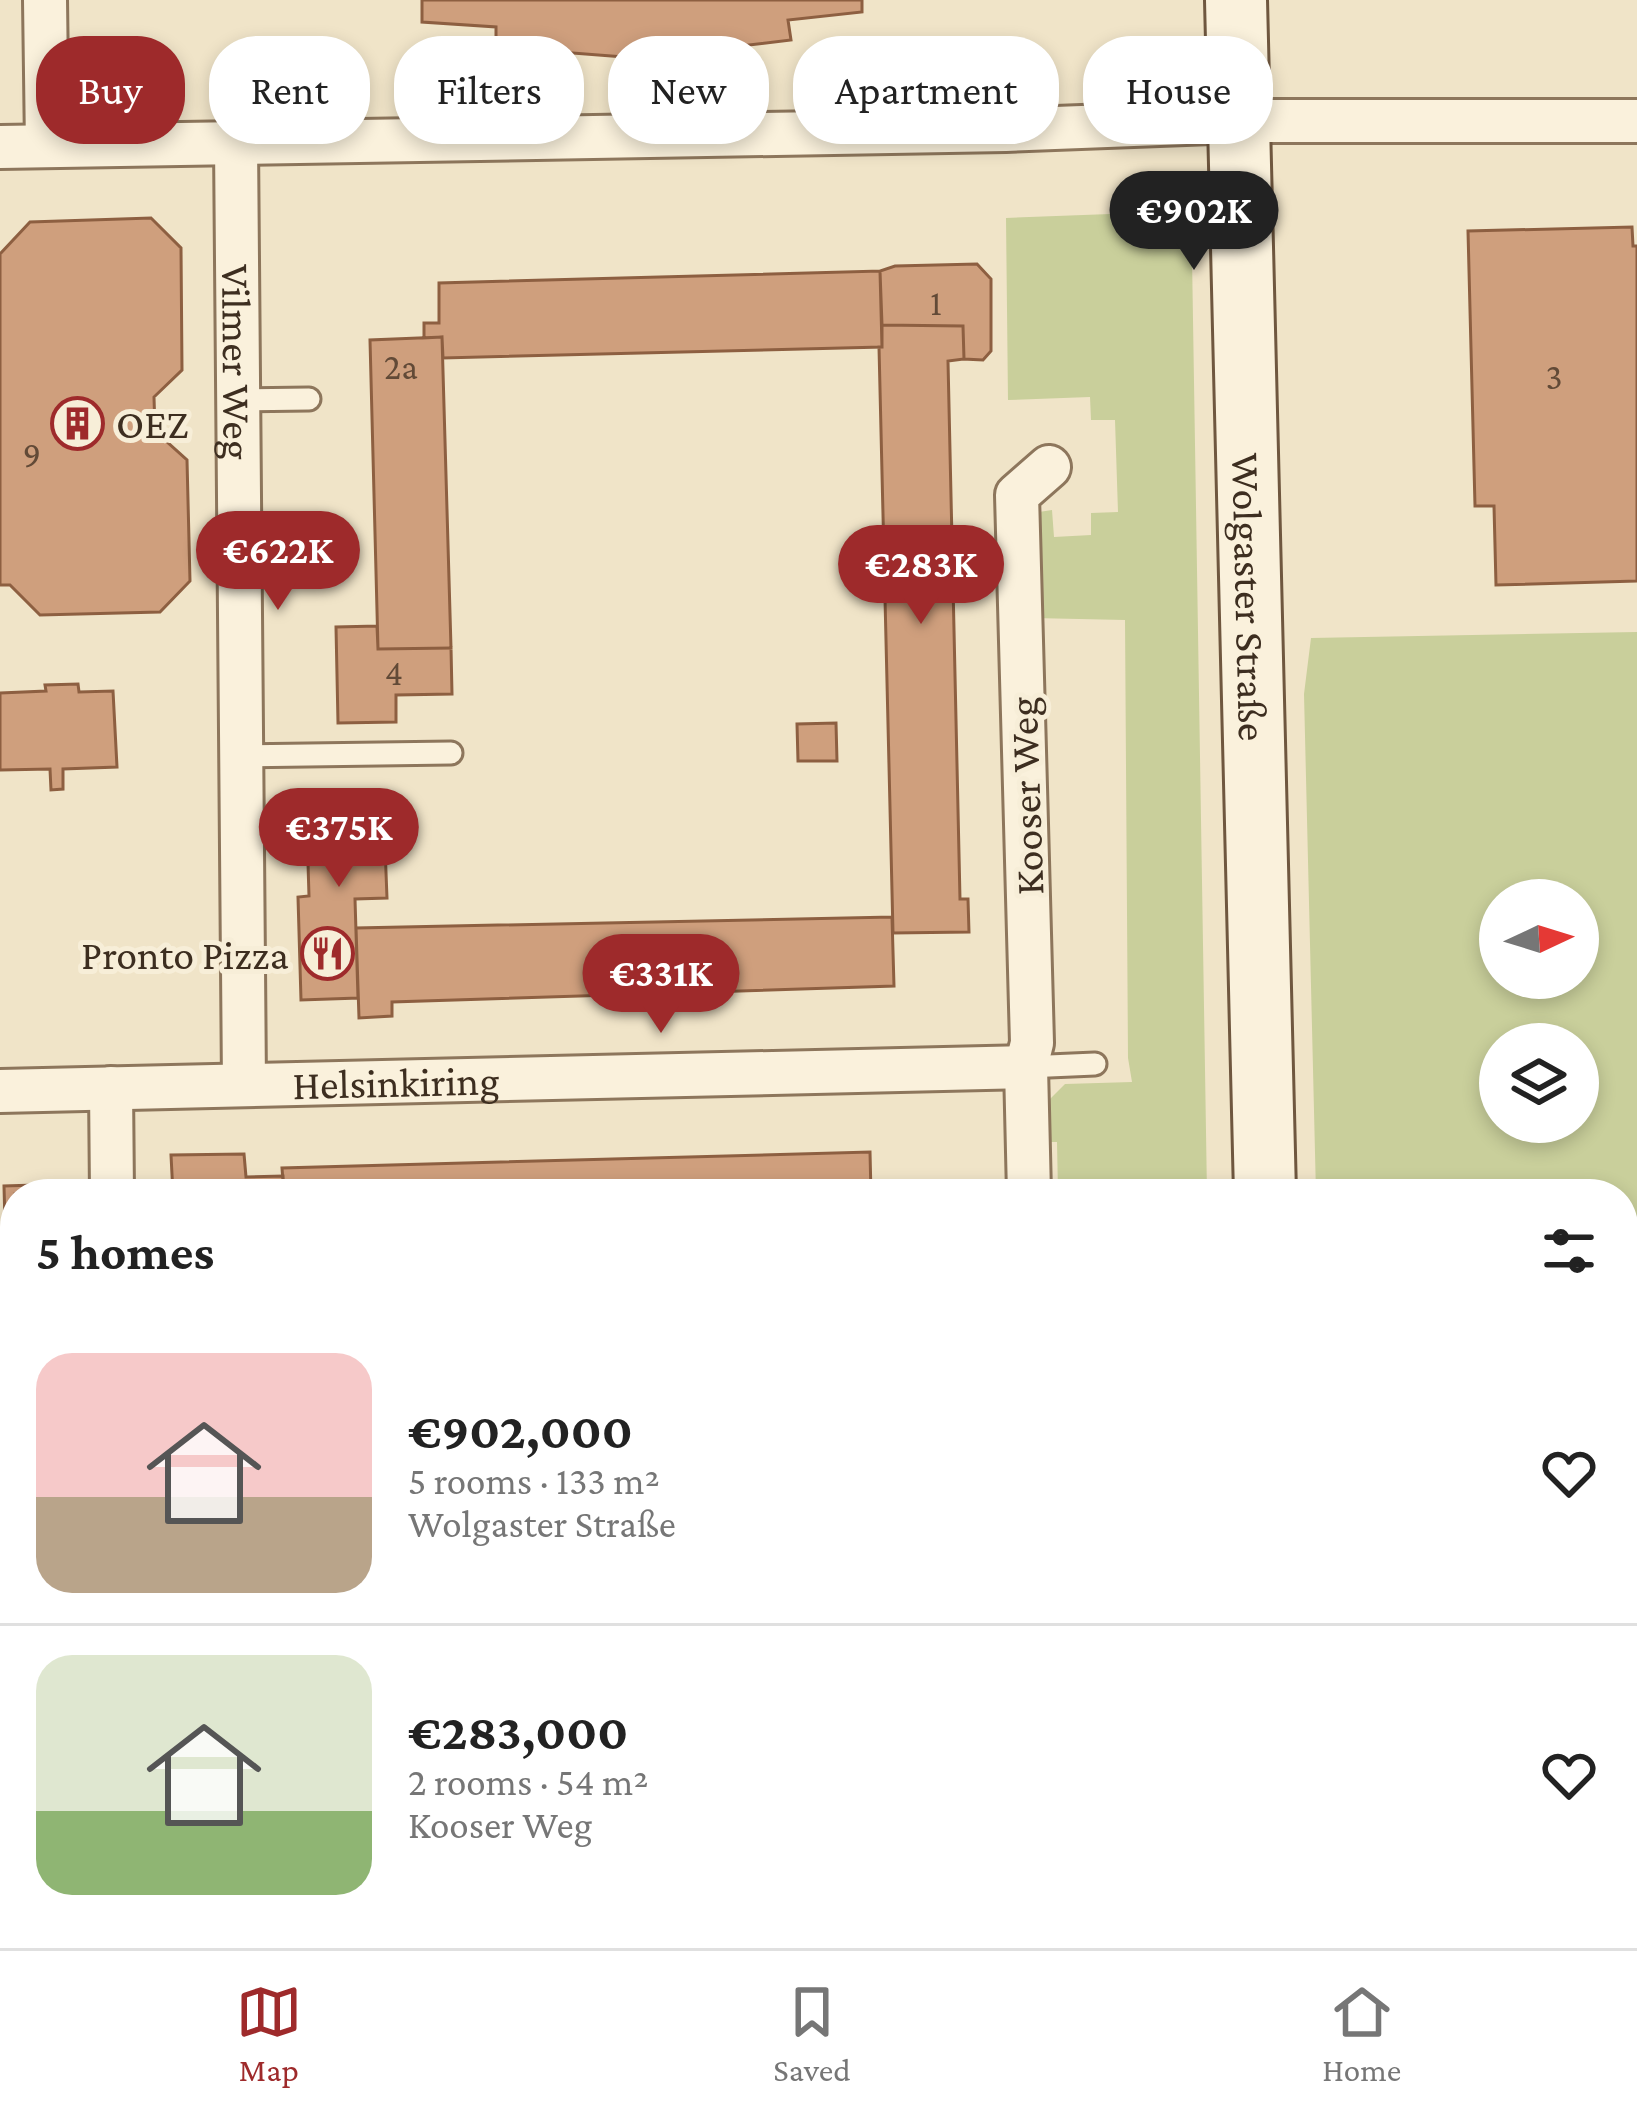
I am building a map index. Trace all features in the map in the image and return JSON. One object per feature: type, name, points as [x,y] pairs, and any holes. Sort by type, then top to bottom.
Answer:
[{"type":"main road","name":"Wolgaster Straße","points":[[1236,0],[1237,36]]},
{"type":"main road","name":"Wolgaster Straße","points":[[1239,144],[1265,1179]]},
{"type":"street","points":[[45,0],[47,146]]},
{"type":"street","points":[[1273,121],[1637,121]]},
{"type":"street","points":[[370,141],[1083,127]]},
{"type":"street","points":[[0,147],[209,143]]},
{"type":"street","name":"Vilmer Weg","points":[[236,144],[244,1084]]},
{"type":"street","name":"Kooser Weg","points":[[1026,1067],[1032,1043],[1017,495],[1049,467]]},
{"type":"street","points":[[1026,1067],[1029,1179]]},
{"type":"street","name":"Helsinkiring","points":[[0,1091],[1026,1067]]},
{"type":"street","points":[[111,1088],[112,1179]]},
{"type":"lane","points":[[238,400],[309,399]]},
{"type":"lane","points":[[241,756],[451,753]]},
{"type":"lane","points":[[1026,1067],[1095,1064]]},
{"type":"green space","points":[[1137,213],[1172,226],[1192,257],[1207,1179],[1058,1179],[1057,1142],[1042,1142],[1047,1102],[1065,1084],[1132,1082],[1128,1058],[1125,620],[1033,618],[1033,518],[1052,510],[1054,537],[1091,535],[1091,513],[1118,512],[1115,420],[1091,420],[1090,397],[1008,400],[1006,218]]},
{"type":"green space","points":[[1637,632],[1637,1179],[1316,1179],[1304,694],[1311,638]]},
{"type":"building","points":[[422,0],[862,0],[862,12],[788,20],[791,40],[608,36],[608,56],[584,54],[584,36],[496,36],[496,27],[422,22]]},
{"type":"building","name":"OEZ","points":[[151,218],[181,248],[182,370],[154,397],[155,431],[187,460],[190,581],[160,612],[40,615],[10,585],[0,585],[0,254],[30,222]]},
{"type":"building","points":[[1632,227],[1633,246],[1637,246],[1637,581],[1496,585],[1494,506],[1475,506],[1468,231]]},
{"type":"building","points":[[977,264],[991,279],[991,351],[983,360],[964,359],[963,326],[882,325],[880,271],[895,266]]},
{"type":"building","points":[[880,271],[882,347],[443,358],[442,337],[424,338],[424,323],[439,323],[439,283]]},
{"type":"building","points":[[882,325],[963,326],[964,359],[948,361],[960,899],[968,899],[969,932],[893,933]]},
{"type":"building","points":[[442,337],[451,648],[378,649],[370,340]]},
{"type":"building","points":[[377,626],[378,649],[451,648],[452,694],[396,695],[396,722],[338,723],[336,627]]},
{"type":"building","points":[[78,684],[79,692],[113,691],[117,767],[63,769],[63,789],[51,790],[50,769],[0,770],[0,693]]},
{"type":"building","points":[[836,723],[837,761],[798,761],[797,724]]},
{"type":"building","points":[[383,795],[387,898],[355,899],[358,998],[301,1000],[298,897],[309,896],[306,798]]},
{"type":"building","points":[[892,917],[894,986],[392,1002],[392,1016],[359,1018],[356,928]]},
{"type":"building","points":[[870,1152],[871,1179],[283,1179],[282,1168]]},
{"type":"building","points":[[244,1154],[246,1177],[283,1179],[172,1179],[171,1155]]},
{"type":"place","name":"OEZ","points":[[77,423]]},
{"type":"place","name":"Pronto Pizza","points":[[328,954]]}]
